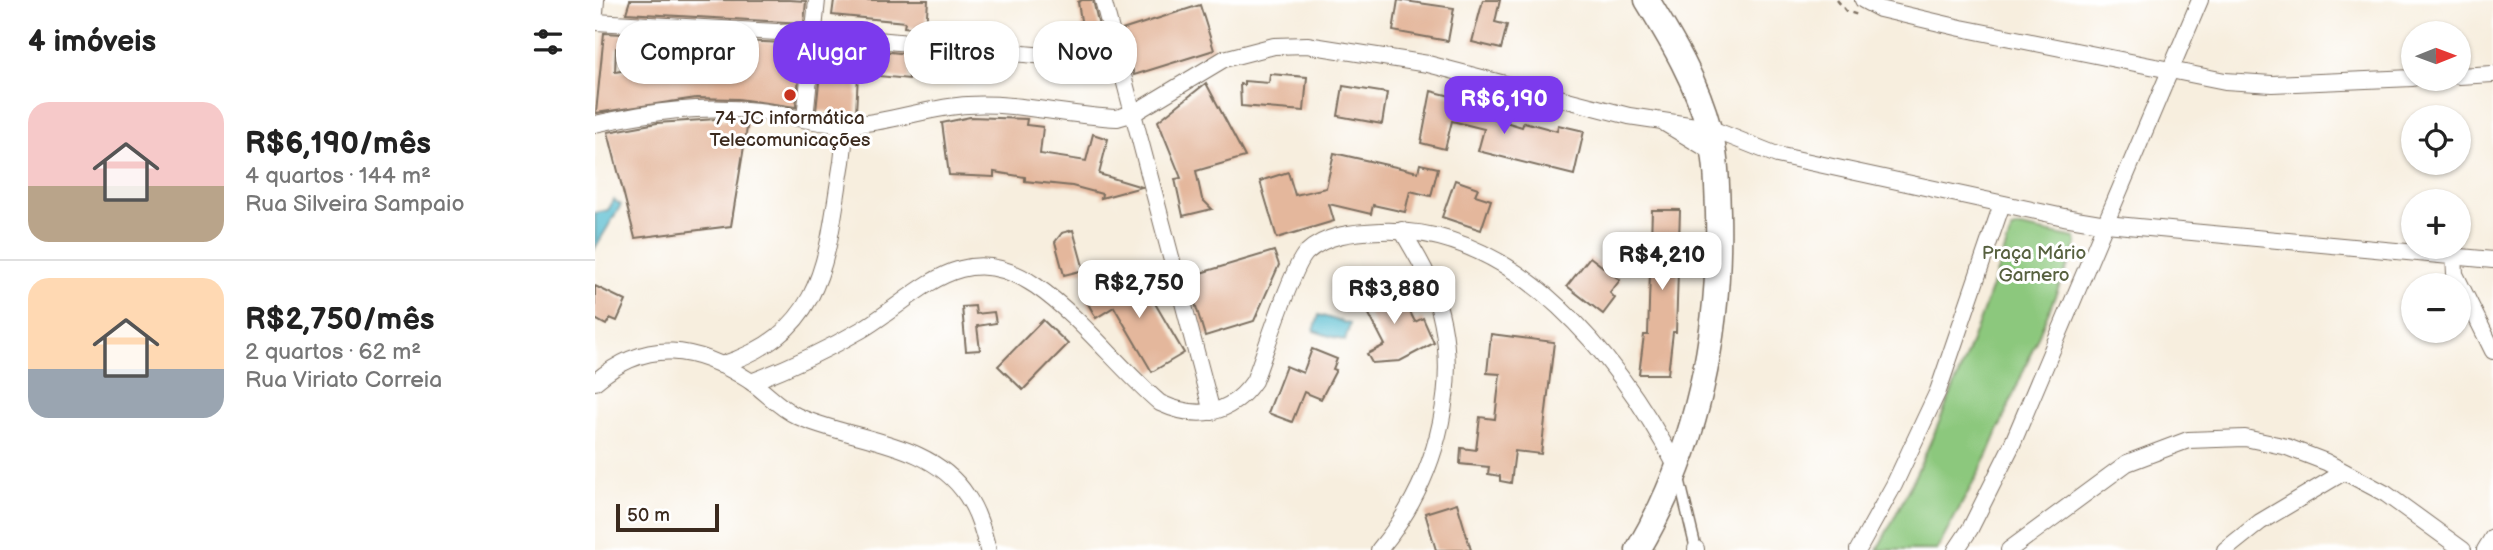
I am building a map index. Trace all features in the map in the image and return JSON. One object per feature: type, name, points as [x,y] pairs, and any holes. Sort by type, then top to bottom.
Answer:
[{"type":"main road","points":[[1638,550],[1657,517],[1695,417],[1715,309],[1719,244],[1714,153],[1709,128],[1683,58],[1647,0]]},
{"type":"street","points":[[595,13],[596,0]]},
{"type":"street","points":[[815,21],[817,0]]},
{"type":"street","points":[[1103,0],[1108,21]]},
{"type":"street","points":[[1863,0],[1879,9],[1961,28],[2225,81],[2272,84],[2401,79]]},
{"type":"street","points":[[1961,548],[2011,447],[2200,0]]},
{"type":"street","points":[[595,22],[773,32]]},
{"type":"street","points":[[890,41],[1033,55]]},
{"type":"street","points":[[595,124],[650,112],[694,108],[754,110],[841,125],[884,122],[967,105],[1009,106],[1097,118],[1117,118],[1134,113],[1224,58],[1274,46],[1307,46],[1428,64],[1666,124],[1709,128],[1777,155],[2106,224],[2401,249]]},
{"type":"street","points":[[2471,75],[2493,74]]},
{"type":"street","points":[[805,118],[809,84]]},
{"type":"street","points":[[1125,84],[1177,288],[1212,412]]},
{"type":"street","points":[[1666,124],[1714,153]]},
{"type":"street","points":[[722,365],[747,357],[769,342],[793,323],[811,302],[821,273],[842,162],[841,125]]},
{"type":"street","points":[[1858,550],[1894,485],[1938,391],[2002,204]]},
{"type":"street","points":[[1379,550],[1427,470],[1446,387],[1446,353],[1437,303],[1430,281],[1402,230]]},
{"type":"street","points":[[751,382],[829,349],[946,272],[982,267],[1006,272],[1038,287],[1160,402],[1174,409],[1212,412],[1231,406],[1244,396],[1254,381],[1304,255],[1315,246],[1339,236],[1402,230],[1442,237],[1506,267],[1546,294],[1621,380],[1661,437],[1677,468],[1696,550]]},
{"type":"street","points":[[2471,257],[2493,260]]},
{"type":"street","points":[[2454,259],[2455,274],[2493,351]]},
{"type":"street","points":[[595,382],[612,367],[667,350],[690,352],[722,365],[798,416],[934,463],[955,480],[967,496],[977,515],[988,550]]},
{"type":"street","points":[[2009,550],[2127,463],[2188,440],[2260,439],[2326,462],[2386,494],[2463,550]]},
{"type":"street","points":[[2225,550],[2260,522],[2344,472]]},
{"type":"street","points":[[2485,550],[2493,537]]},
{"type":"green space","name":"Praça Mário Garnero","points":[[2020,227],[2076,238],[2077,244],[1988,455],[1937,550],[1877,550],[1917,472],[1952,392],[2012,229]]},
{"type":"water","points":[[614,200],[621,205],[595,248],[595,213],[608,210]]},
{"type":"water","points":[[1319,315],[1350,324],[1345,341],[1314,331]]},
{"type":"building","points":[[630,0],[806,1],[804,21],[626,13]]},
{"type":"building","points":[[834,0],[928,0],[927,21],[904,22],[832,15]]},
{"type":"building","points":[[1093,0],[1098,21],[1081,21],[1078,2]]},
{"type":"building","points":[[1398,0],[1454,8],[1448,41],[1393,31]]},
{"type":"building","points":[[1483,0],[1500,0],[1495,22],[1507,25],[1501,49],[1472,42]]},
{"type":"building","points":[[1200,5],[1214,50],[1137,74],[1137,25]]},
{"type":"building","points":[[604,33],[616,34],[616,84],[759,84],[759,42],[773,43],[773,84],[798,84],[796,107],[738,99],[696,98],[596,113]]},
{"type":"building","points":[[890,52],[904,53],[904,79],[890,77]]},
{"type":"building","points":[[1270,74],[1307,77],[1304,111],[1241,106],[1240,84],[1244,85],[1244,81],[1269,83]]},
{"type":"building","points":[[1206,83],[1245,157],[1196,171],[1202,199],[1212,209],[1183,216],[1175,179],[1181,178],[1158,121]]},
{"type":"building","points":[[819,84],[857,84],[856,113],[816,111]]},
{"type":"building","points":[[1343,86],[1387,93],[1382,124],[1338,116]]},
{"type":"building","points":[[1431,91],[1474,102],[1472,112],[1522,127],[1524,122],[1557,131],[1558,125],[1584,131],[1574,175],[1478,151],[1484,129],[1452,121],[1445,149],[1421,143]]},
{"type":"building","points":[[970,117],[1027,119],[1026,125],[1043,127],[1040,154],[1086,161],[1093,134],[1108,139],[1099,174],[1142,187],[1101,198],[1102,194],[1072,186],[1025,181],[1025,177],[994,172],[994,177],[949,175],[942,123]]},
{"type":"building","points":[[717,119],[748,122],[731,226],[635,238],[608,132],[657,123]]},
{"type":"building","points":[[1334,153],[1418,172],[1420,164],[1438,168],[1431,196],[1410,191],[1405,212],[1373,205],[1371,214],[1329,204],[1334,221],[1277,238],[1260,181],[1288,172],[1295,195],[1326,188]]},
{"type":"building","points":[[1455,180],[1478,188],[1475,195],[1491,200],[1481,230],[1442,217]]},
{"type":"building","points":[[1652,210],[1680,210],[1676,332],[1673,332],[1668,374],[1639,374],[1644,335],[1648,335]]},
{"type":"building","points":[[1073,230],[1084,270],[1064,275],[1055,242],[1062,233]]},
{"type":"building","points":[[1274,251],[1279,265],[1254,321],[1205,336],[1187,277]]},
{"type":"building","points":[[1590,257],[1620,280],[1610,293],[1615,298],[1603,314],[1567,286]]},
{"type":"building","points":[[1136,271],[1184,353],[1152,372],[1114,307],[1096,318],[1086,300]]},
{"type":"building","points":[[1384,279],[1399,308],[1406,304],[1415,322],[1423,318],[1434,343],[1400,361],[1372,363],[1367,354],[1385,345],[1358,293]]},
{"type":"building","points":[[595,286],[626,301],[617,321],[610,318],[606,325],[595,319]]},
{"type":"building","points":[[975,306],[976,314],[994,312],[996,323],[977,326],[980,350],[966,351],[962,307]]},
{"type":"building","points":[[1043,320],[1068,344],[1023,390],[998,366]]},
{"type":"building","points":[[1491,334],[1554,342],[1541,454],[1515,451],[1511,483],[1500,481],[1500,476],[1488,474],[1489,467],[1460,464],[1461,448],[1476,450],[1480,417],[1495,419],[1500,374],[1487,373]]},
{"type":"building","points":[[1312,349],[1337,359],[1333,369],[1336,370],[1321,399],[1304,392],[1292,422],[1268,413],[1286,366],[1303,373]]},
{"type":"building","points":[[1457,503],[1471,550],[1436,550],[1425,513]]},
{"type":"place","name":"74 JC informática Telecomunicações","points":[[790,95]]}]
